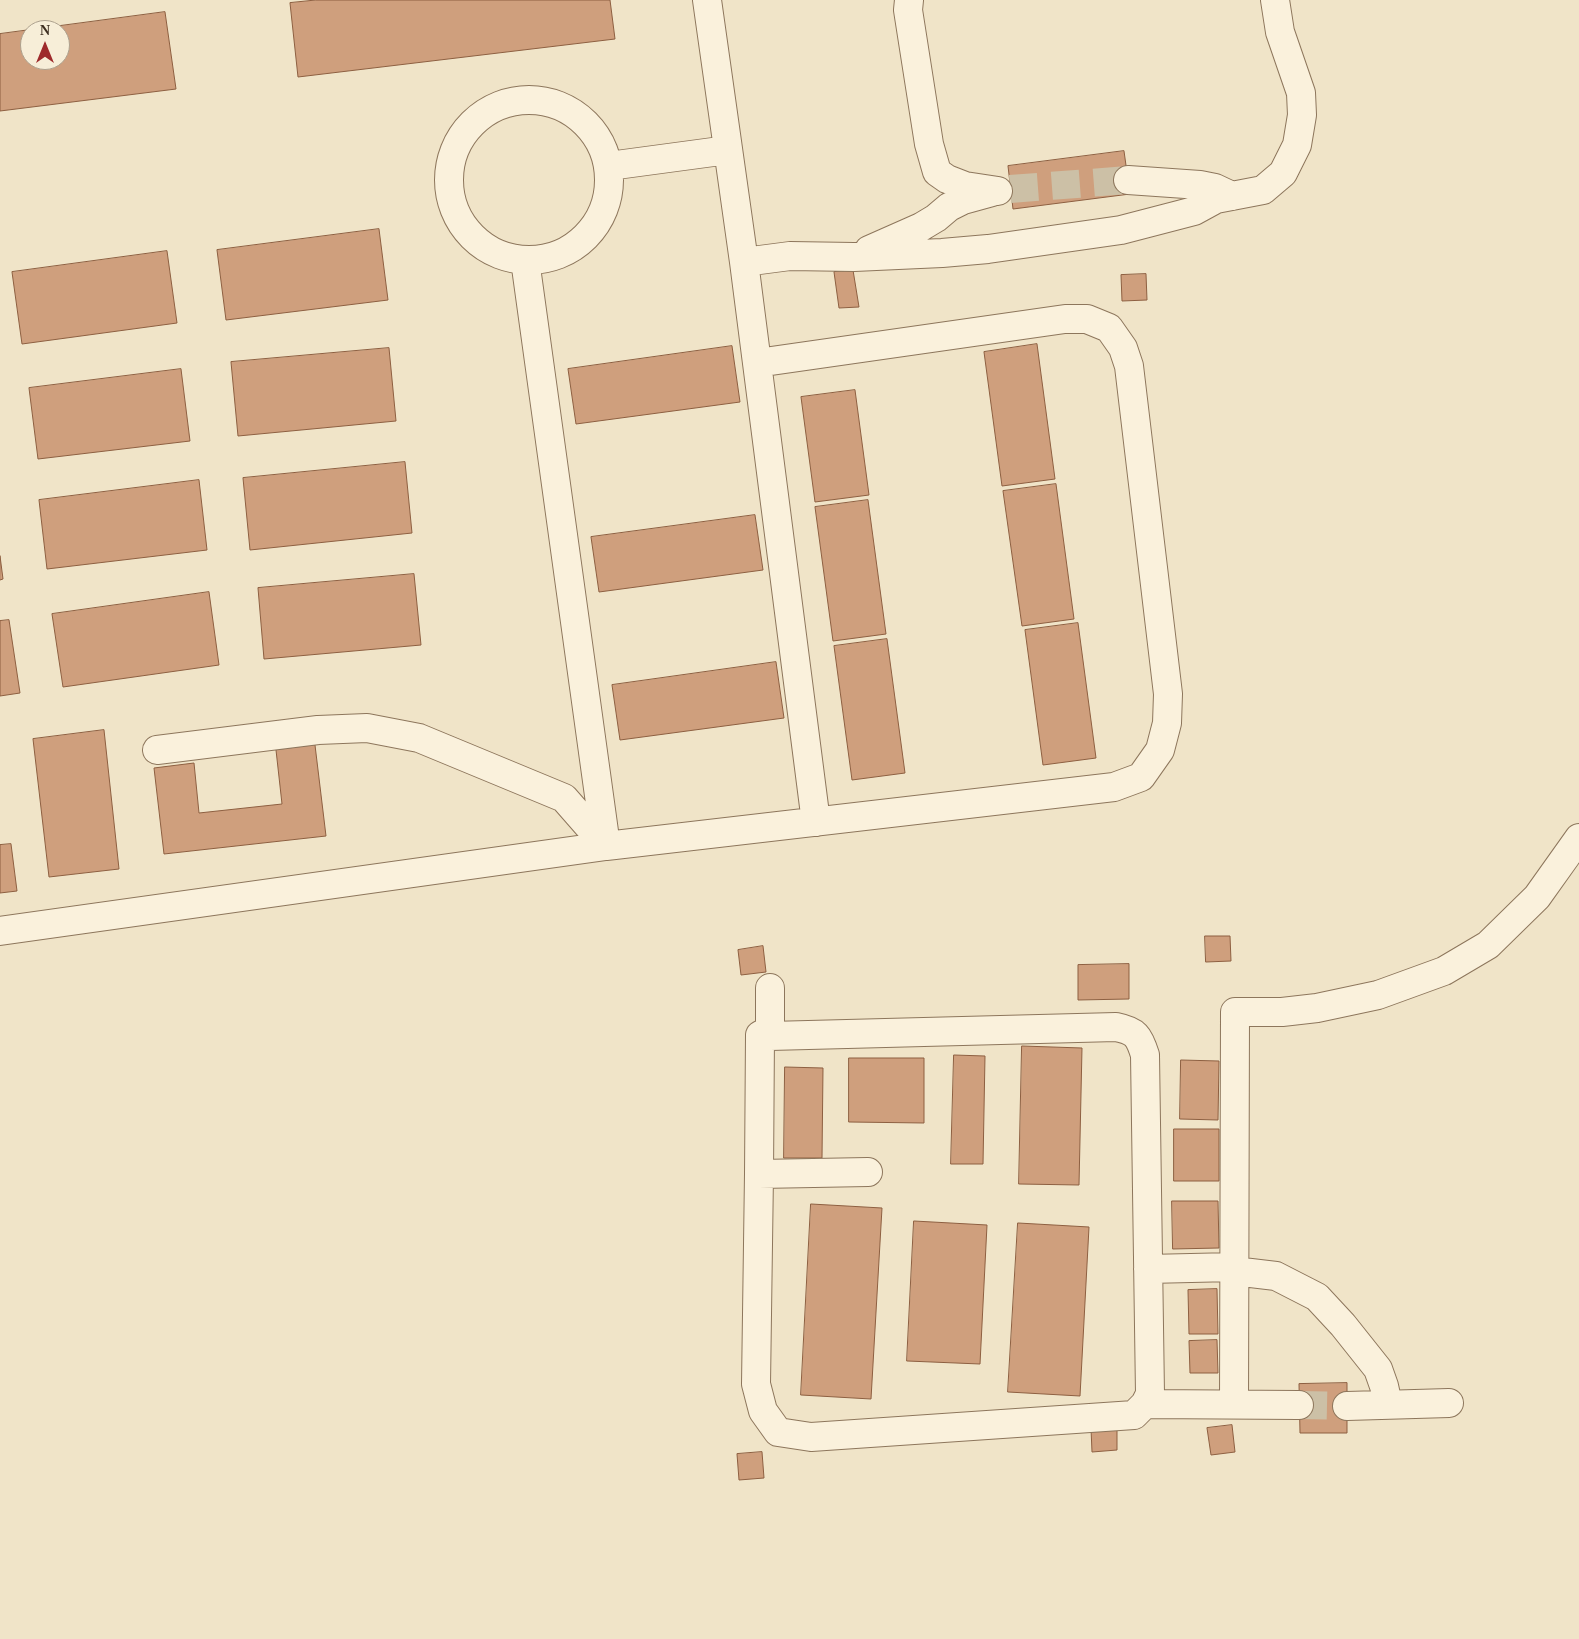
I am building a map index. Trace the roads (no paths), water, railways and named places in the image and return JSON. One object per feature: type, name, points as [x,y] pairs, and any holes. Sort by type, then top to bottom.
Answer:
[{"type":"lane","points":[[707,0],[744,262],[816,822]]},
{"type":"lane","points":[[854,257],[921,227],[949,207],[963,200],[1004,190],[965,186],[946,180],[936,172],[909,20],[909,0]]},
{"type":"lane","points":[[744,262],[790,256],[854,257],[988,249],[1120,230],[1194,212],[1216,199],[1262,190],[1283,173],[1297,145],[1302,115],[1301,93],[1280,32],[1275,0]]},
{"type":"lane","points":[[540,100],[564,107],[585,122],[600,142],[609,166],[609,193],[600,220],[582,241],[558,255],[525,260],[504,257],[479,244],[461,223],[450,198],[449,170],[456,146],[470,125],[490,109],[514,101],[540,100]]},
{"type":"lane","points":[[609,166],[728,150]]},
{"type":"lane","points":[[1128,180],[1200,185],[1215,188],[1232,196]]},
{"type":"lane","points":[[525,260],[606,846]]},
{"type":"lane","points":[[0,931],[606,846],[1114,787],[1141,777],[1160,750],[1167,723],[1168,694],[1129,366],[1123,348],[1109,328],[1087,319],[1065,319],[757,363]]},
{"type":"lane","points":[[157,750],[328,730],[367,728],[419,738],[564,798],[606,846]]},
{"type":"lane","points":[[1234,1404],[1235,1012],[1282,1012],[1317,1008],[1378,995],[1444,971],[1488,945],[1537,897],[1579,838]]},
{"type":"lane","points":[[770,988],[770,1036]]},
{"type":"lane","points":[[1116,1027],[1131,1030],[1141,1042],[1145,1055],[1150,1394],[1145,1404],[1134,1415],[811,1437],[778,1432],[763,1411],[756,1384],[759,1174],[760,1035],[1116,1027]]},
{"type":"lane","points":[[759,1174],[868,1172]]},
{"type":"lane","points":[[1148,1269],[1234,1269],[1276,1276],[1317,1297],[1343,1325],[1378,1369],[1388,1404]]},
{"type":"lane","points":[[1347,1406],[1449,1403]]},
{"type":"lane","points":[[1145,1404],[1300,1405]]},
{"type":"tunnel","points":[[1010,189],[1128,180]]},
{"type":"tunnel","points":[[1299,1405],[1347,1406]]}]
